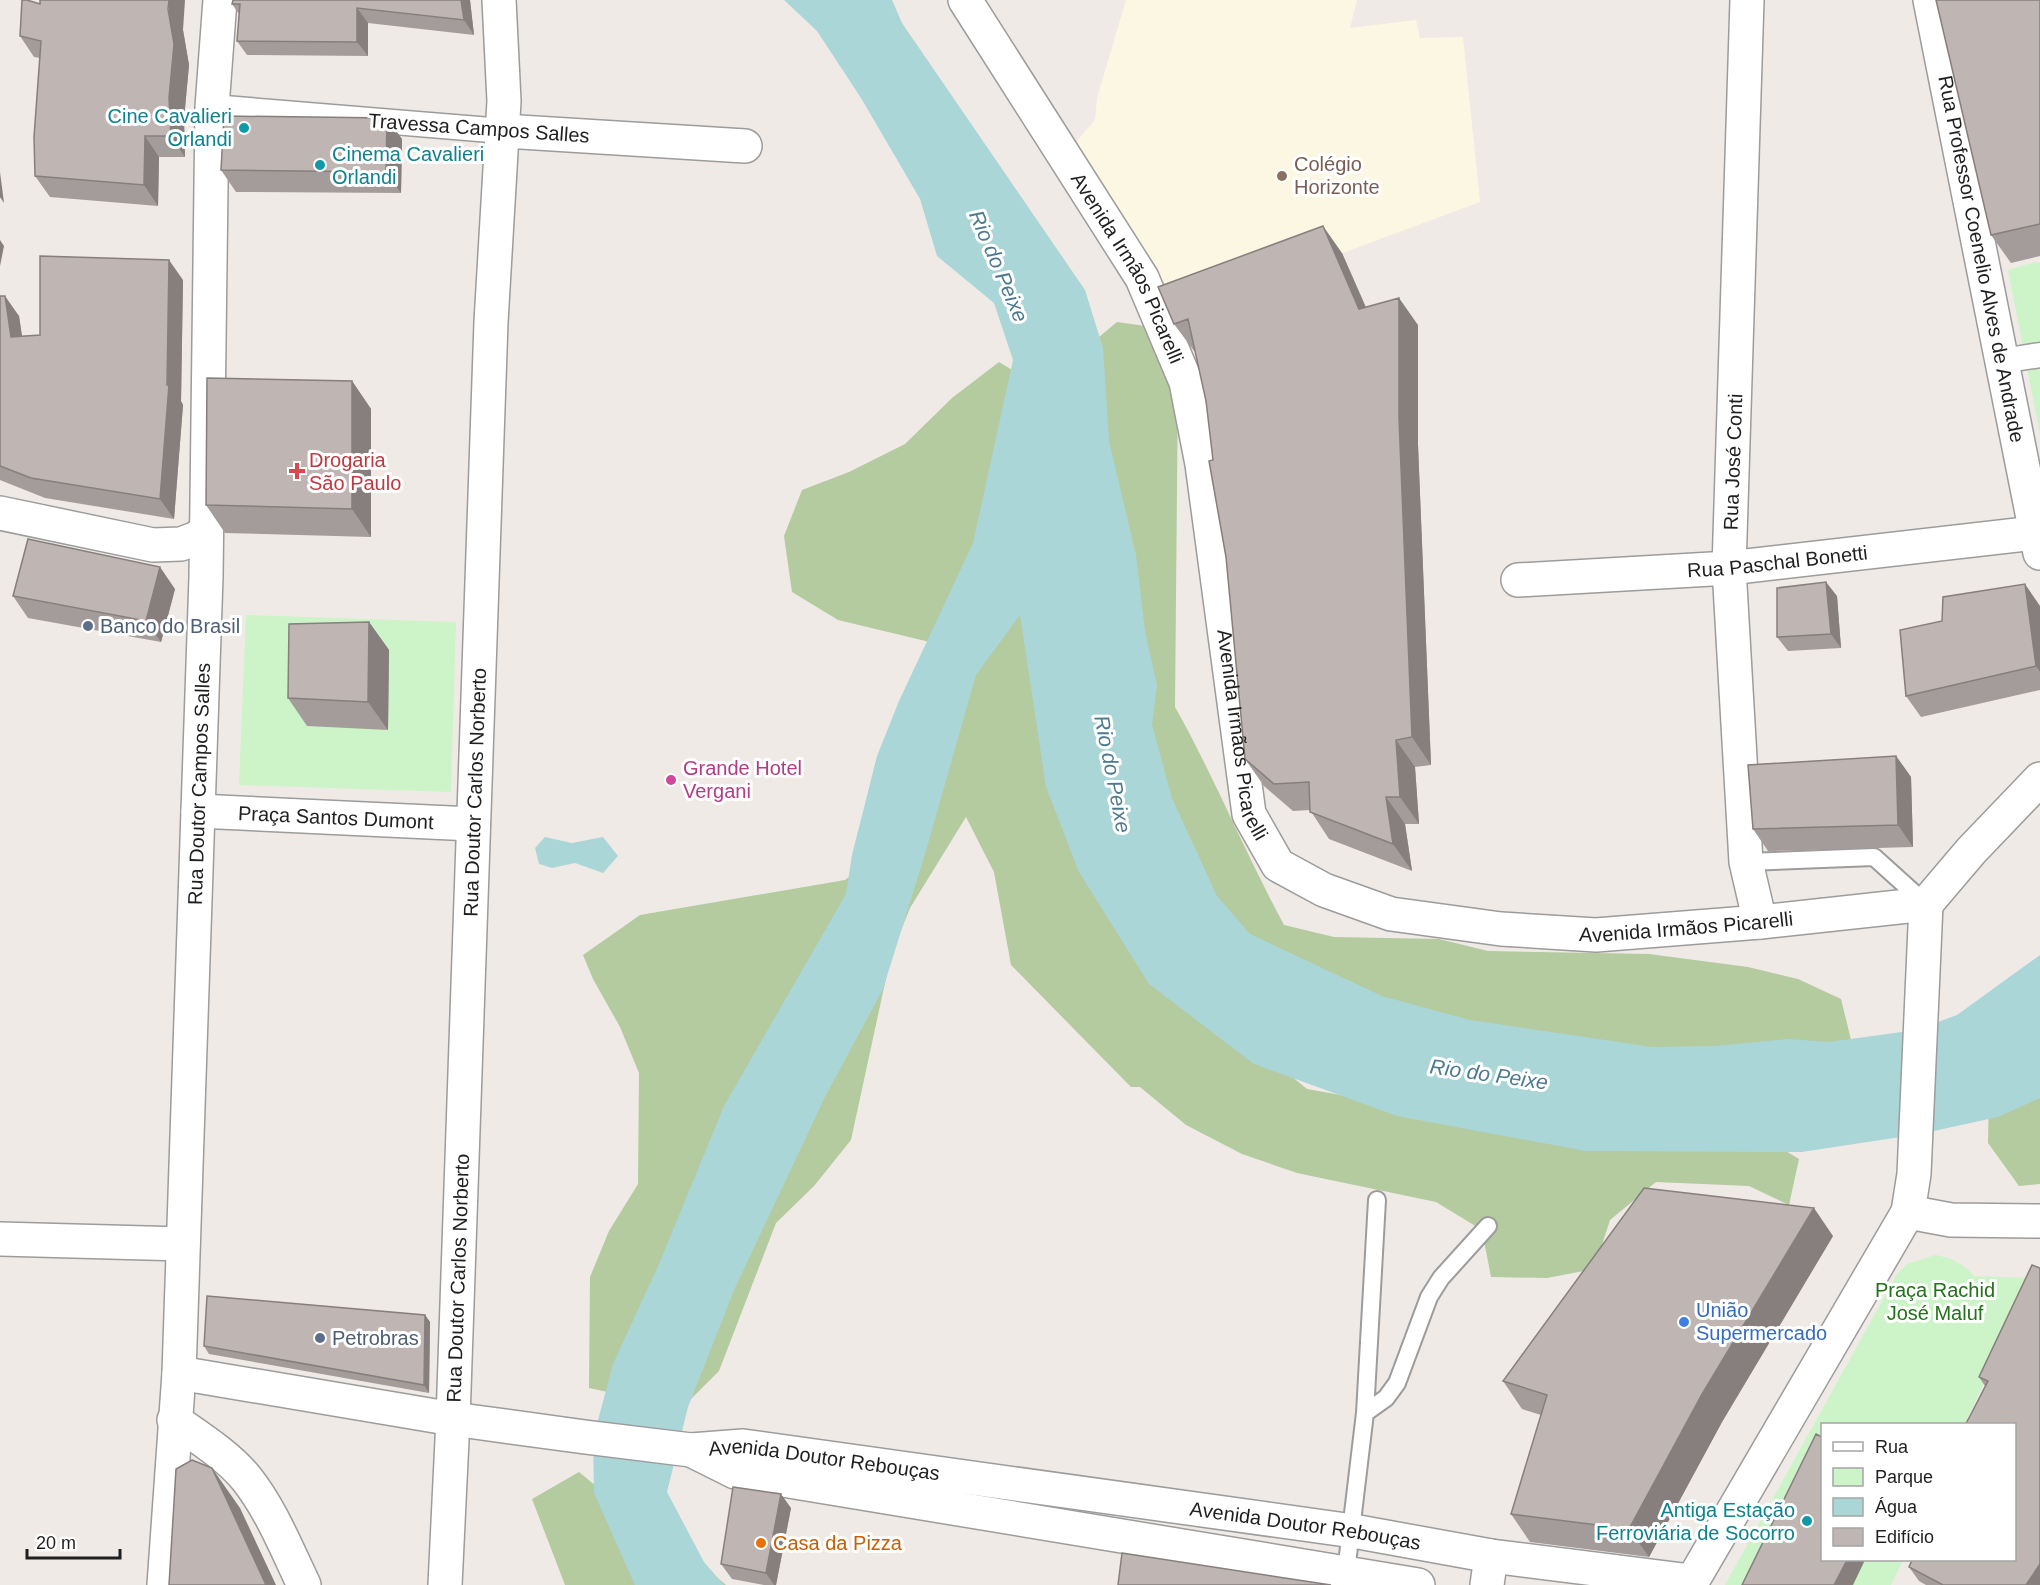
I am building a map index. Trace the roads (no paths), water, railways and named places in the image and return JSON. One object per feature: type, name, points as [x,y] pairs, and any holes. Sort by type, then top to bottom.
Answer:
[{"type":"street","name":"Rua Doutor Campos Salles","points":[[179,1373],[206,577],[212,107],[220,0]]},
{"type":"street","name":"Rua Doutor Carlos Norberto","points":[[445,1585],[453,1419],[491,322],[503,131],[504,101],[499,0]]},
{"type":"street","name":"Avenida Irmãos Picarelli","points":[[965,0],[1142,278],[1186,382],[1202,464],[1249,814],[1278,865],[1324,890],[1391,914],[1501,929],[1596,935],[1760,922],[1926,904]]},
{"type":"street","name":"Rua José Conti","points":[[1747,0],[1729,568],[1746,862],[1760,922]]},
{"type":"street","name":"Rua Professor Coenelio Alves de Andrade","points":[[1930,0],[2038,543]]},
{"type":"street","name":"Travessa Campos Salles","points":[[212,107],[503,131],[745,146]]},
{"type":"street","points":[[2002,361],[2040,355]]},
{"type":"street","points":[[0,513],[153,545],[181,544],[197,538],[206,530]]},
{"type":"street","name":"Rua Paschal Bonetti","points":[[1518,580],[1729,568],[2038,543]]},
{"type":"street","points":[[153,545],[206,577]]},
{"type":"street","points":[[1690,1583],[1908,1212],[1914,1174],[1926,904],[1971,851],[2040,779]]},
{"type":"street","name":"Praça Santos Dumont","points":[[198,811],[472,825]]},
{"type":"street","points":[[1908,1212],[1951,1220],[2040,1221]]},
{"type":"street","points":[[0,1239],[183,1244]]},
{"type":"street","points":[[164,1585],[179,1373],[453,1419],[684,1449]]},
{"type":"street","points":[[174,1420],[215,1450],[246,1478],[276,1528],[304,1585]]},
{"type":"street","name":"Avenida Doutor Rebouças","points":[[684,1449],[743,1446],[1353,1532],[1489,1570],[1690,1583]]},
{"type":"street","name":"Avenida Doutor Rebouças","points":[[684,1449],[735,1472],[1418,1585]]},
{"type":"street","points":[[902,1500],[907,1469]]},
{"type":"street","points":[[1119,1537],[1125,1501]]},
{"type":"lane","points":[[1746,862],[1874,857],[1926,904]]},
{"type":"lane","points":[[1346,1572],[1353,1532],[1365,1413],[1377,1200]]},
{"type":"lane","points":[[1365,1413],[1386,1398],[1397,1383],[1430,1297],[1441,1278],[1488,1226]]},
{"type":"water","name":"Rio do Peixe","points":[[784,0],[892,0],[902,23],[1085,290],[1103,348],[1109,441],[1136,555],[1145,631],[1157,685],[1152,725],[1172,798],[1217,896],[1250,934],[1382,996],[1470,1020],[1652,1047],[1715,1046],[1788,1039],[1829,1042],[1916,1030],[1957,1015],[2040,955],[2040,1098],[1998,1117],[1920,1134],[1802,1152],[1586,1151],[1397,1116],[1254,1064],[1149,984],[1079,872],[1046,787],[1020,615],[976,675],[926,851],[883,989],[825,1097],[735,1288],[688,1407],[667,1492],[704,1562],[724,1585],[635,1585],[594,1493],[593,1439],[613,1364],[659,1264],[724,1106],[846,894],[852,855],[877,756],[899,701],[973,543],[1013,360],[994,303],[937,256],[920,199],[861,98],[817,31]]},
{"type":"water","points":[[545,837],[572,843],[603,837],[618,856],[603,873],[575,863],[552,868],[539,864],[535,848]]},
{"type":"place","name":"Cine Cavalieri Orlandi","points":[[244,128]]},
{"type":"place","name":"Cinema Cavalieri Orlandi","points":[[320,165]]},
{"type":"place","name":"Colégio Horizonte","points":[[1282,176]]},
{"type":"place","name":"Drogaria São Paulo","points":[[297,471]]},
{"type":"place","name":"Banco do Brasil","points":[[88,626]]},
{"type":"place","name":"Grande Hotel Vergani","points":[[671,780]]},
{"type":"place","name":"União Supermercado","points":[[1684,1322]]},
{"type":"place","name":"Petrobras","points":[[320,1338]]},
{"type":"place","name":"Antiga Estação Ferroviária de Socorro","points":[[1807,1521]]},
{"type":"place","name":"Casa da Pizza","points":[[761,1543]]},
{"type":"park label","name":"Praça Rachid José Maluf","points":[[1935,1302]]}]
